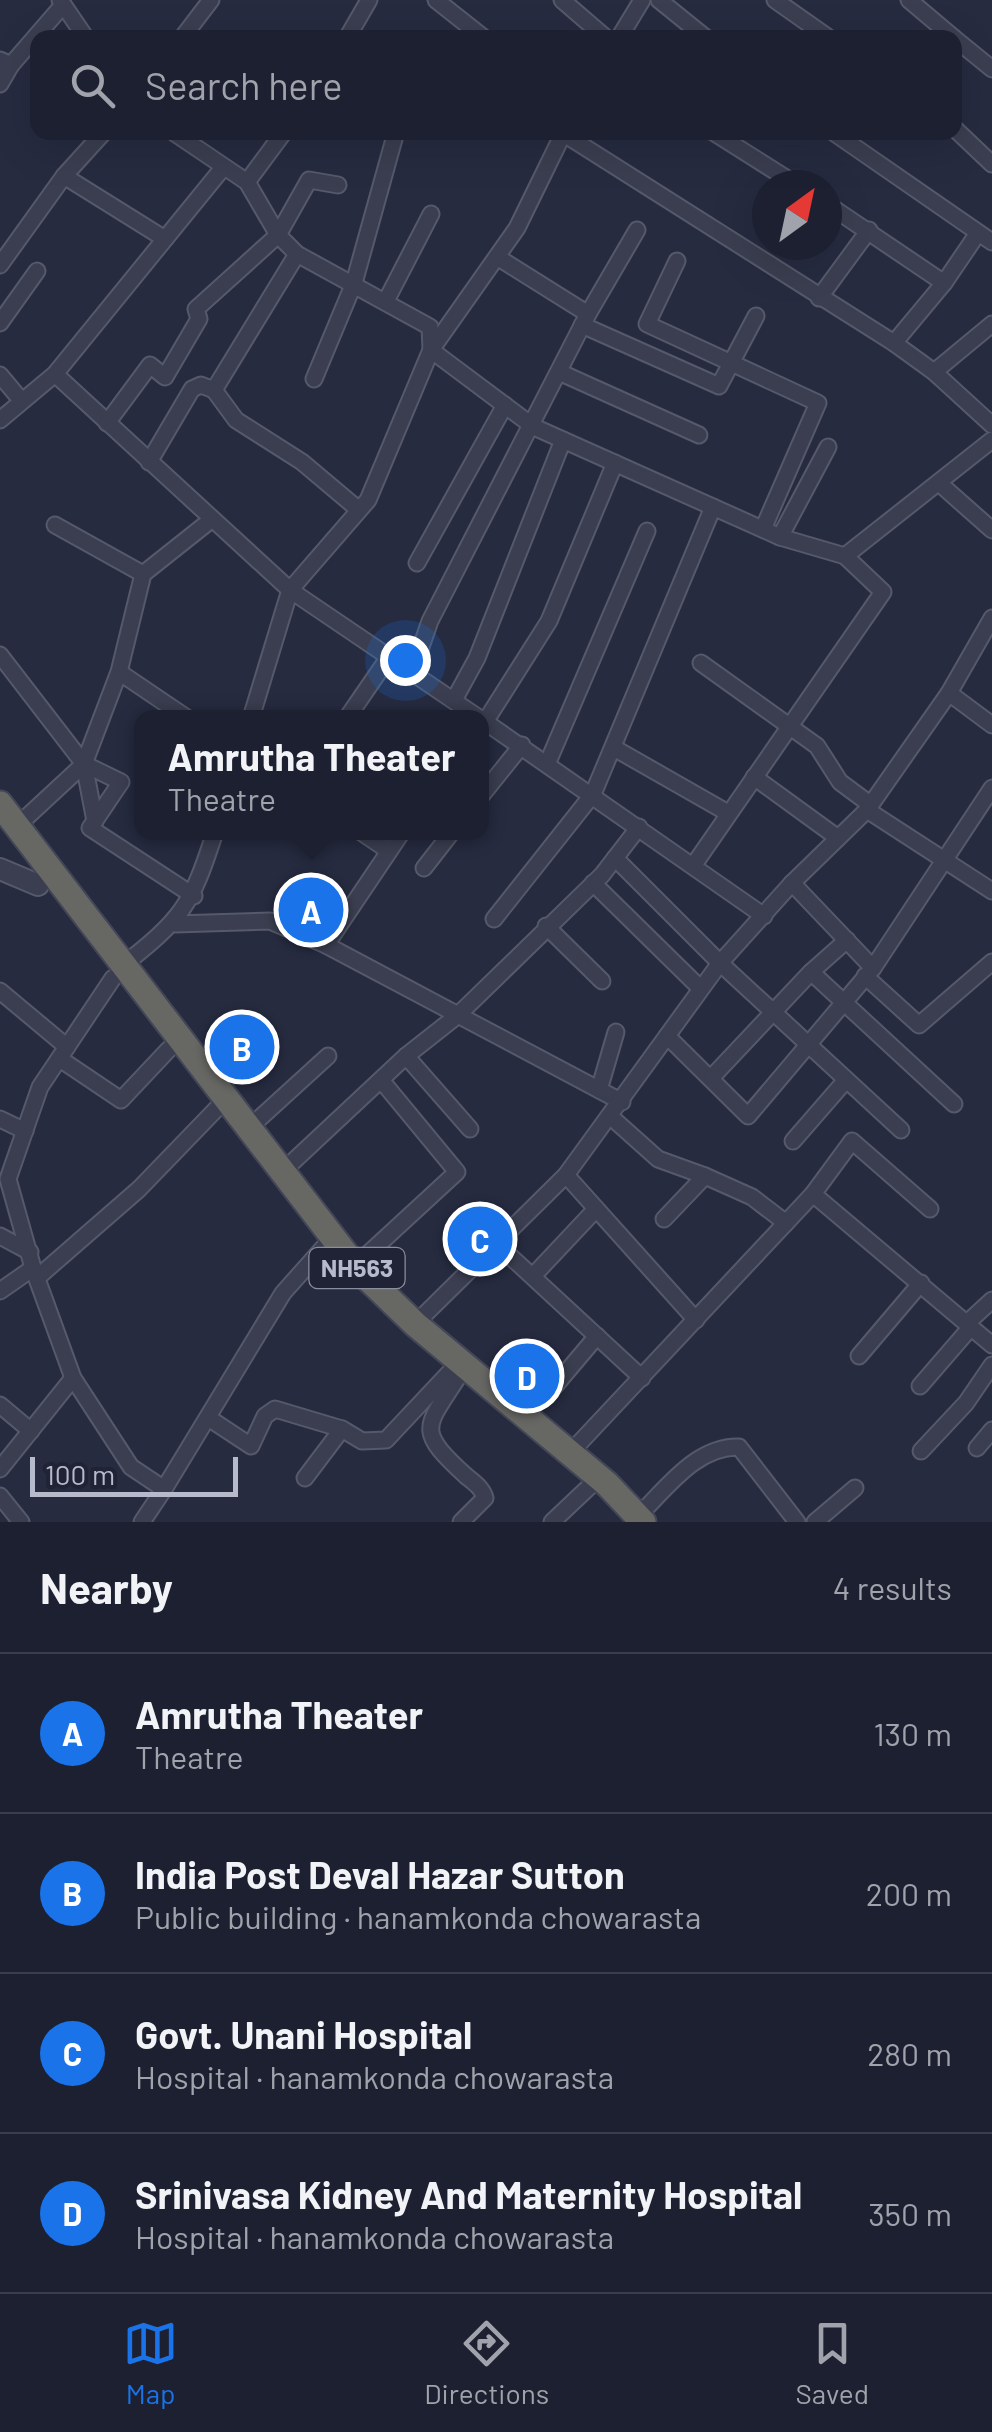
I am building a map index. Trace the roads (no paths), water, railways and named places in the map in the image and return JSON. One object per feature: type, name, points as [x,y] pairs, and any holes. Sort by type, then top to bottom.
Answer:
[{"type":"highway","name":"NH563","points":[[0,804],[8,829],[38,885],[117,972],[169,1049],[249,1128],[355,1266],[415,1324],[571,1452],[634,1520]]},
{"type":"highway","name":"NH563","points":[[8,829],[220,1099],[324,1247],[370,1298],[454,1375],[634,1520]]},
{"type":"street","points":[[188,30],[212,0]]},
{"type":"street","points":[[352,30],[370,0]]},
{"type":"street","points":[[436,0],[474,30]]},
{"type":"street","points":[[562,0],[597,30]]},
{"type":"street","points":[[624,30],[642,0]]},
{"type":"street","points":[[659,0],[696,30]]},
{"type":"street","points":[[775,0],[799,6],[822,30]]},
{"type":"street","points":[[909,0],[945,30]]},
{"type":"street","points":[[36,30],[62,3],[81,30]]},
{"type":"street","points":[[0,84],[6,62],[30,37]]},
{"type":"street","points":[[962,45],[992,70]]},
{"type":"street","points":[[962,136],[992,164]]},
{"type":"street","points":[[0,265],[64,176],[97,140]]},
{"type":"street","points":[[197,140],[222,169],[247,182],[278,235],[297,254],[430,327],[430,350]]},
{"type":"street","points":[[247,182],[278,140]]},
{"type":"street","points":[[314,379],[354,283],[394,140]]},
{"type":"street","points":[[254,710],[290,590],[368,500],[430,350],[517,228],[561,140]]},
{"type":"street","points":[[575,140],[894,344],[934,372],[992,426]]},
{"type":"street","points":[[726,140],[773,170]]},
{"type":"street","points":[[845,140],[985,237],[894,344]]},
{"type":"street","points":[[0,420],[55,374],[222,169]]},
{"type":"street","points":[[64,176],[165,239]]},
{"type":"street","points":[[107,423],[150,366],[164,377],[199,319],[196,309],[278,235],[309,180],[338,185]]},
{"type":"street","points":[[842,213],[944,283]]},
{"type":"street","points":[[386,301],[431,214]]},
{"type":"street","points":[[413,670],[430,621],[585,319],[637,230]]},
{"type":"street","points":[[819,298],[869,230]]},
{"type":"street","points":[[214,390],[297,254]]},
{"type":"street","points":[[496,257],[585,319],[719,386],[756,316]]},
{"type":"street","points":[[677,261],[647,324],[818,404],[763,529]]},
{"type":"street","points":[[0,322],[37,271]]},
{"type":"street","points":[[934,372],[992,324]]},
{"type":"street","points":[[430,350],[532,426],[780,537],[846,556],[882,592],[694,866]]},
{"type":"street","points":[[559,372],[699,435]]},
{"type":"street","points":[[55,374],[290,590],[391,654],[468,710]]},
{"type":"street","points":[[0,375],[20,400]]},
{"type":"street","points":[[149,462],[192,389],[201,385],[214,390],[236,420],[302,462],[359,510]]},
{"type":"street","points":[[417,563],[505,405]]},
{"type":"street","points":[[454,700],[477,658],[563,440]]},
{"type":"street","points":[[846,556],[992,440]]},
{"type":"street","points":[[780,537],[828,447]]},
{"type":"street","points":[[487,710],[542,634],[615,463]]},
{"type":"street","points":[[939,483],[992,530]]},
{"type":"street","points":[[494,919],[593,794],[712,507]]},
{"type":"street","points":[[8,829],[84,764],[119,672],[143,574],[212,520]]},
{"type":"street","points":[[54,524],[143,574]]},
{"type":"street","points":[[548,762],[646,531]]},
{"type":"street","points":[[415,1324],[566,1175],[720,963],[792,883],[869,808],[948,692],[992,618]]},
{"type":"street","points":[[352,710],[391,654]]},
{"type":"street","points":[[0,655],[84,764],[121,782],[90,828],[194,896]]},
{"type":"street","points":[[701,663],[825,752],[840,782],[869,808],[992,892]]},
{"type":"street","points":[[119,672],[175,710]]},
{"type":"street","points":[[948,692],[992,725]]},
{"type":"street","points":[[489,724],[764,916]]},
{"type":"street","points":[[489,786],[522,745]]},
{"type":"street","points":[[614,748],[728,813]]},
{"type":"street","points":[[84,764],[94,820]]},
{"type":"street","points":[[754,777],[838,838]]},
{"type":"street","points":[[667,1036],[748,1116],[869,972],[992,788]]},
{"type":"street","points":[[283,1171],[406,1056],[458,1014],[593,883],[639,827]]},
{"type":"street","points":[[164,1489],[131,1467],[73,1378],[8,1179],[40,1087],[117,972],[175,924],[194,896],[212,840]]},
{"type":"street","points":[[373,840],[389,851]]},
{"type":"street","points":[[326,944],[397,840]]},
{"type":"street","points":[[424,868],[446,840]]},
{"type":"street","points":[[616,858],[720,963],[901,1130]]},
{"type":"street","points":[[0,869],[38,885]]},
{"type":"street","points":[[593,883],[700,988]]},
{"type":"street","points":[[792,883],[919,1026],[992,962]]},
{"type":"street","points":[[175,924],[255,918],[326,944],[622,1102]]},
{"type":"street","points":[[546,926],[602,981]]},
{"type":"street","points":[[712,1078],[846,940]]},
{"type":"street","points":[[811,972],[954,1104]]},
{"type":"street","points":[[0,991],[63,1053],[121,1100],[169,1049]]},
{"type":"street","points":[[599,1090],[616,1032]]},
{"type":"street","points":[[0,1291],[139,1190],[269,1039]]},
{"type":"street","points":[[249,1128],[328,1056]]},
{"type":"street","points":[[406,1056],[470,1129]]},
{"type":"street","points":[[355,1266],[457,1172],[381,1080]]},
{"type":"street","points":[[793,1141],[846,1080]]},
{"type":"street","points":[[611,1117],[658,1158],[752,1198],[786,1223]]},
{"type":"street","points":[[0,1118],[25,1130]]},
{"type":"street","points":[[571,1452],[813,1194],[852,1141],[930,1209]]},
{"type":"street","points":[[566,1175],[696,1320]]},
{"type":"street","points":[[664,1220],[705,1176]]},
{"type":"street","points":[[813,1194],[992,1345]]},
{"type":"street","points":[[533,1276],[596,1209]]},
{"type":"street","points":[[0,1236],[34,1266]]},
{"type":"street","points":[[497,1244],[642,1378]]},
{"type":"street","points":[[142,1522],[210,1419],[283,1293],[324,1247]]},
{"type":"street","points":[[858,1356],[922,1283]]},
{"type":"street","points":[[920,1386],[992,1300]]},
{"type":"street","points":[[548,1394],[597,1336]]},
{"type":"street","points":[[922,1450],[966,1403],[992,1365]]},
{"type":"street","points":[[210,1419],[251,1446],[265,1416],[275,1410],[342,1429],[362,1441],[386,1440],[454,1375]]},
{"type":"street","points":[[454,1375],[428,1431],[451,1462],[483,1490],[485,1498],[480,1506],[462,1522]]},
{"type":"street","points":[[0,1469],[73,1378]]},
{"type":"street","points":[[0,1405],[30,1431]]},
{"type":"street","points":[[306,1478],[342,1429]]},
{"type":"street","points":[[977,1448],[992,1430]]},
{"type":"street","points":[[634,1520],[694,1461],[721,1447],[739,1447],[797,1522]]},
{"type":"street","points":[[552,1522],[589,1487]]},
{"type":"street","points":[[815,1522],[855,1488]]},
{"type":"street","points":[[0,1496],[21,1522]]},
{"type":"place","name":"Amrutha Theater","points":[[311,910]]},
{"type":"place","name":"India Post Deval Hazar Sutton","points":[[242,1047]]},
{"type":"place","name":"Govt. Unani Hospital","points":[[480,1239]]},
{"type":"place","name":"Srinivasa Kidney And Maternity Hospital","points":[[527,1376]]}]
